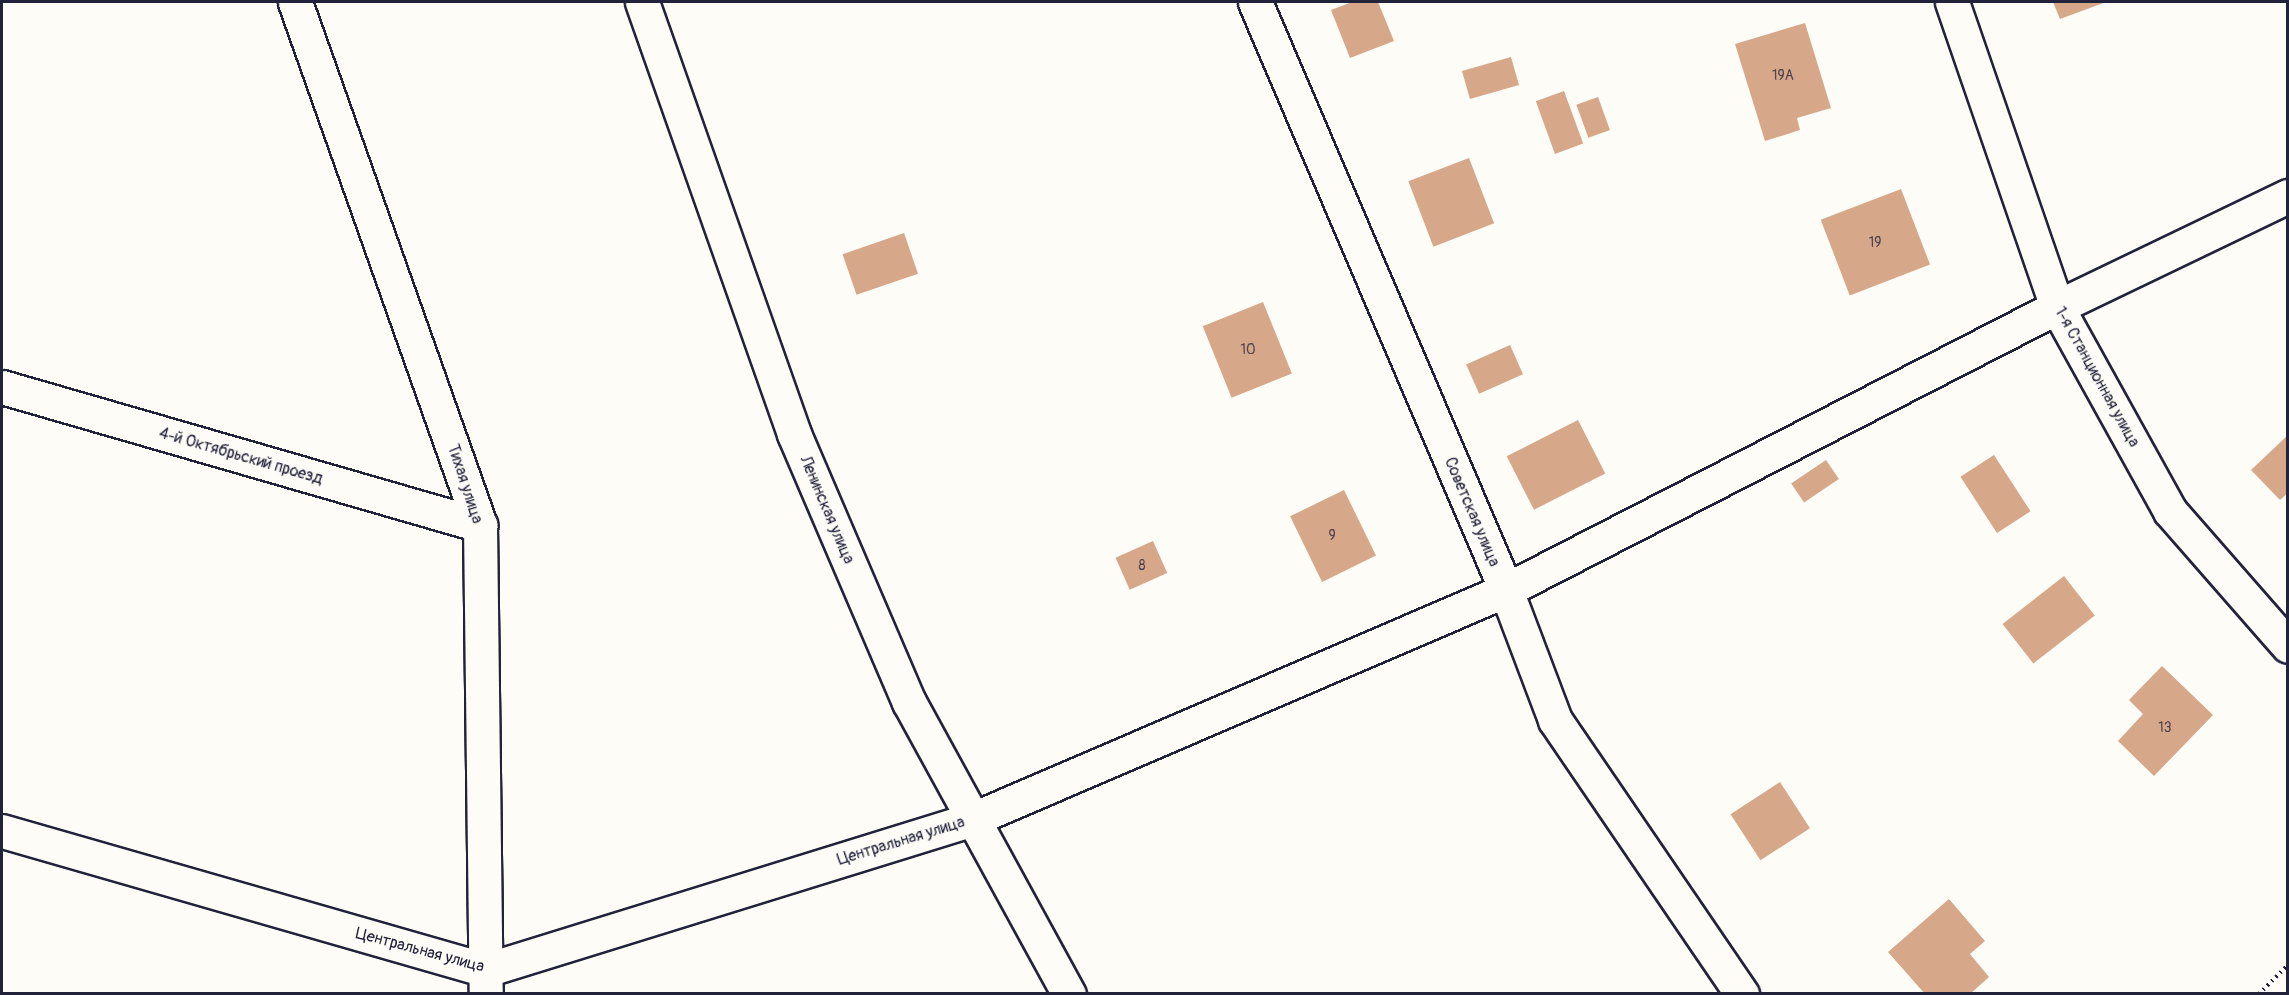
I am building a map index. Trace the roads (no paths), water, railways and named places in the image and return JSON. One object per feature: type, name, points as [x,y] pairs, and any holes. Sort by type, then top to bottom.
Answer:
[{"type":"street","name":"Тихая улица","points":[[295,2],[480,525],[486,982]]},
{"type":"street","name":"Ленинская улица","points":[[642,2],[794,434],[909,702],[1070,993]]},
{"type":"street","name":"Советская улица","points":[[1255,2],[1506,590],[1555,720],[1742,993]]},
{"type":"street","name":"1-я Станционная улица","points":[[1952,2],[2057,307],[2170,511],[2288,646]]},
{"type":"street","name":"Центральная улица","points":[[2,831],[486,982],[973,819],[1506,590],[2057,307],[2288,196]]},
{"type":"street","name":"4-й Октябрьский проезд","points":[[2,387],[480,525]]}]
